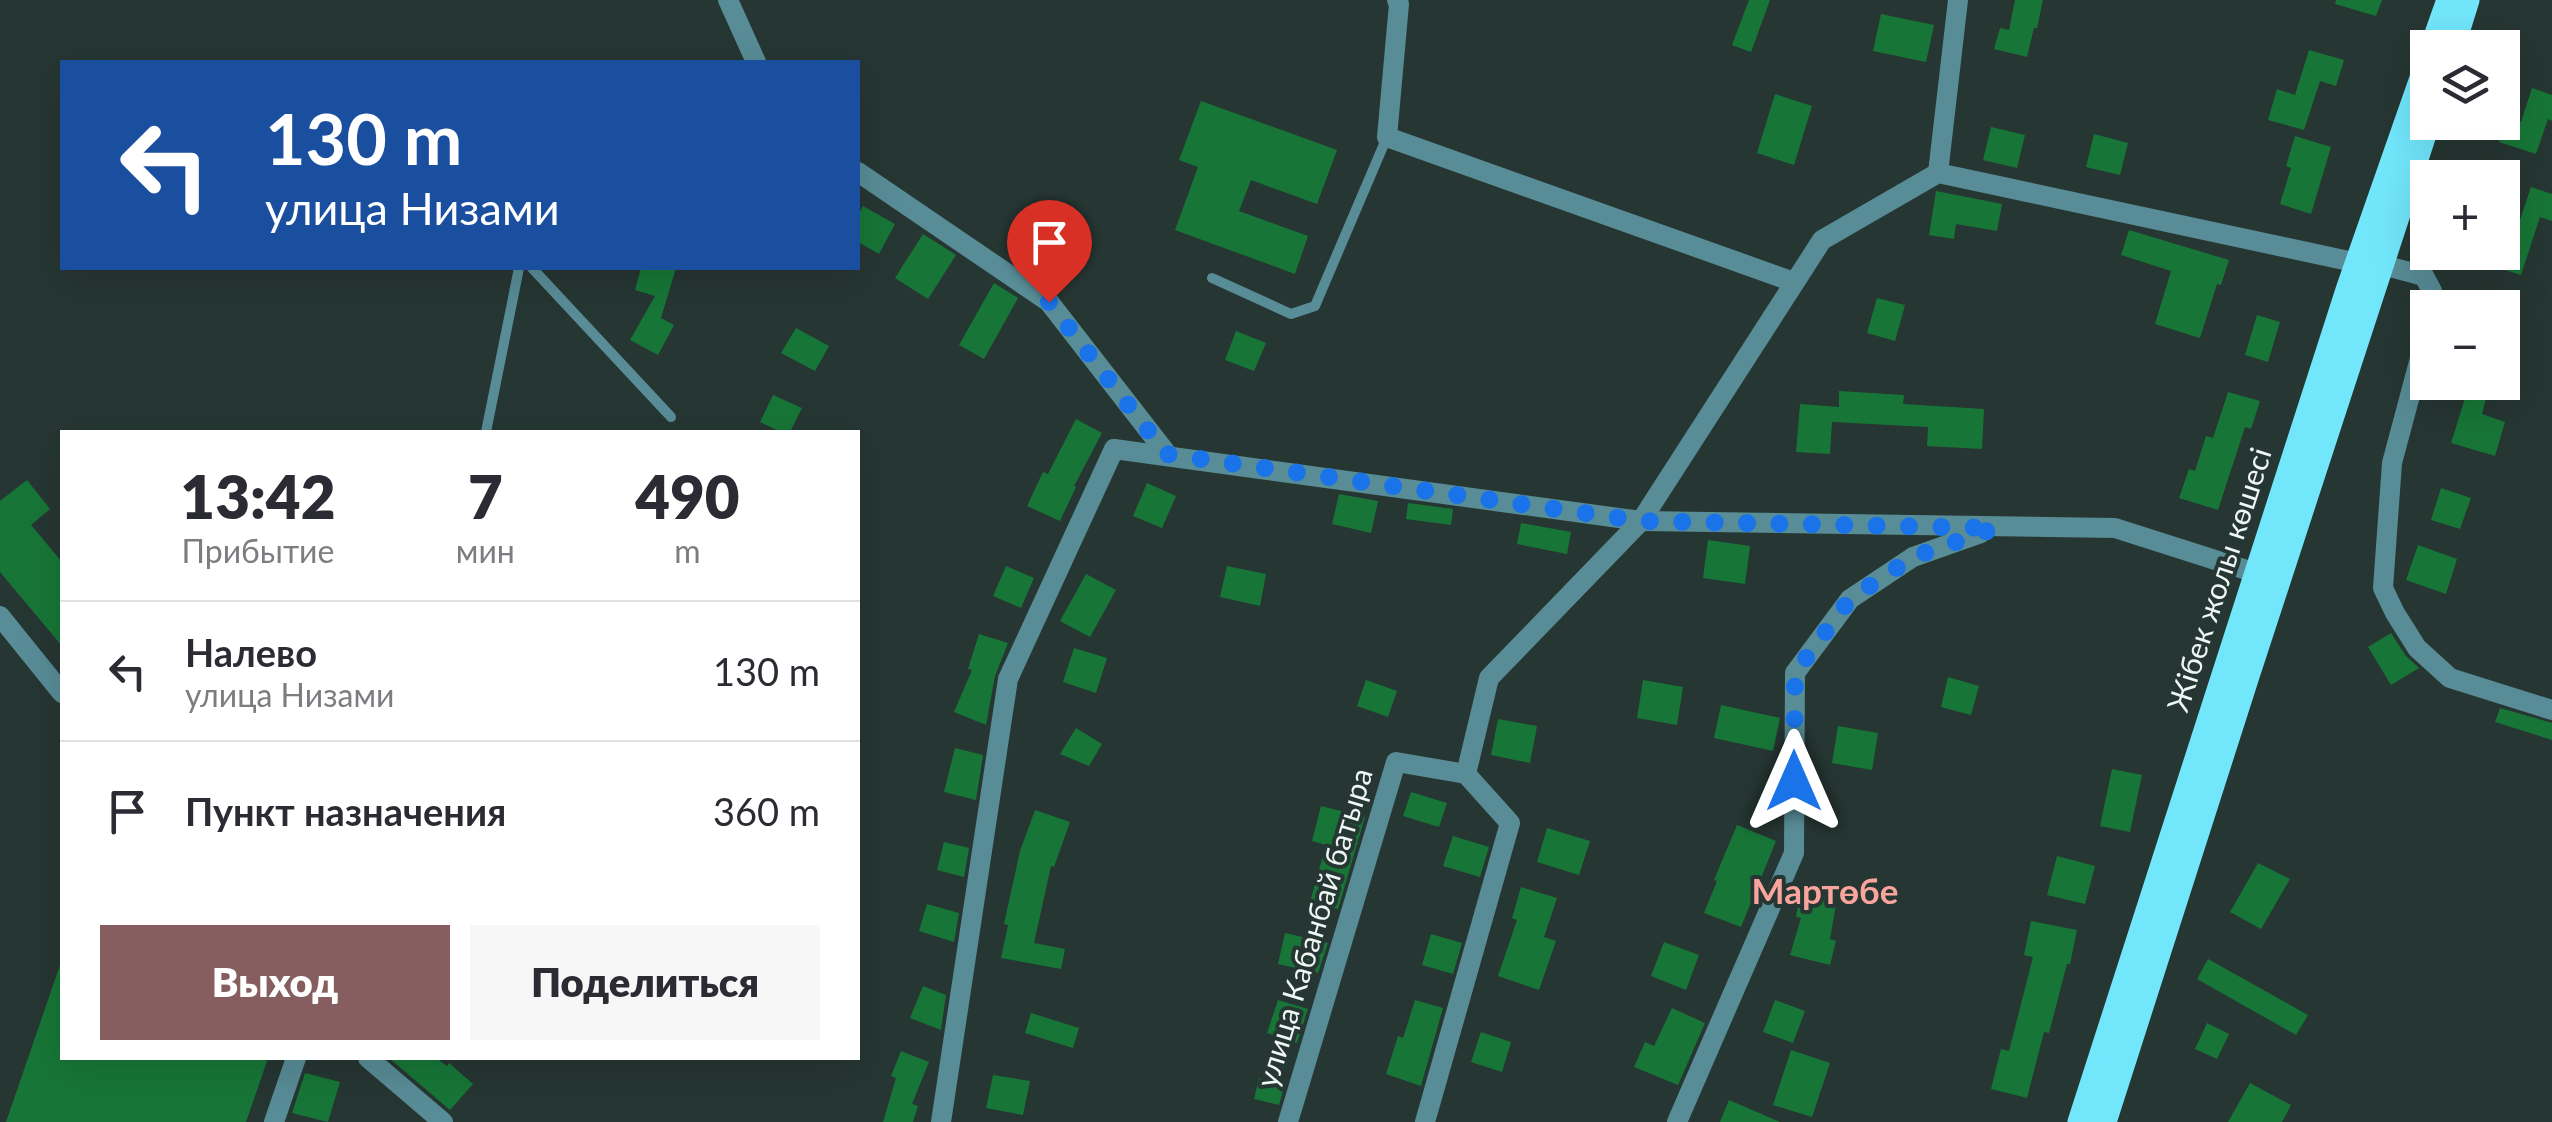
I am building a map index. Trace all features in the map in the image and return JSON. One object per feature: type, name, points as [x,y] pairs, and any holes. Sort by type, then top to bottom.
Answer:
[{"type":"main road","points":[[2438,30],[2448,0]]},
{"type":"main road","points":[[2458,30],[2467,0]]},
{"type":"main road","name":"Жібек жолы көшесі","points":[[2104,1122],[2252,658],[2410,124]]},
{"type":"main road","name":"Жібек жолы көшесі","points":[[2080,1122],[2256,573],[2370,264],[2421,140]]},
{"type":"street","points":[[728,0],[755,60]]},
{"type":"street","points":[[1938,173],[1958,0]]},
{"type":"street","points":[[1399,1],[1387,137],[1794,282]]},
{"type":"street","points":[[860,173],[1049,302],[1166,454]]},
{"type":"street","points":[[1425,1122],[1510,823],[1466,774],[1490,678],[1641,521],[1822,240],[1938,173],[2424,276],[2431,290]]},
{"type":"street","points":[[2410,396],[2392,463],[2383,588],[2394,613],[2417,648],[2450,678],[2552,710]]},
{"type":"street","points":[[940,1122],[1008,679],[1114,449],[1641,521],[2115,528],[2256,573]]},
{"type":"street","points":[[1677,1122],[1794,853],[1795,673],[1850,599],[1913,557],[1996,528]]},
{"type":"street","points":[[0,616],[60,691]]},
{"type":"street","name":"улица Кабанбай батыра","points":[[1288,1122],[1396,762],[1466,774]]},
{"type":"street","points":[[274,1122],[295,1060]]},
{"type":"street","points":[[370,1060],[443,1122]]},
{"type":"lane","points":[[1212,278],[1291,314],[1315,306],[1387,137]]},
{"type":"lane","points":[[486,430],[519,270]]},
{"type":"lane","points":[[534,270],[671,417]]},
{"type":"building","points":[[1749,0],[1770,0],[1751,52],[1732,45]]},
{"type":"building","points":[[2015,0],[2043,0],[2027,57],[1994,49],[2000,28],[2009,30]]},
{"type":"building","points":[[2336,0],[2382,0],[2376,16],[2335,4]]},
{"type":"building","points":[[1881,14],[1934,25],[1926,62],[1873,51]]},
{"type":"building","points":[[2309,50],[2344,60],[2336,86],[2320,81],[2304,130],[2268,120],[2277,89],[2295,95]]},
{"type":"building","points":[[2532,88],[2552,95],[2552,121],[2548,119],[2536,154],[2499,142],[2520,140],[2521,122]]},
{"type":"building","points":[[1775,94],[1812,106],[1794,165],[1757,153]]},
{"type":"building","points":[[1201,101],[1337,150],[1317,204],[1251,180],[1239,211],[1308,236],[1295,274],[1175,230],[1198,167],[1179,160]]},
{"type":"building","points":[[1991,127],[2025,135],[2017,168],[1983,160]]},
{"type":"building","points":[[2094,134],[2128,143],[2120,175],[2086,167]]},
{"type":"building","points":[[2295,136],[2331,147],[2311,214],[2280,204]]},
{"type":"building","points":[[2531,187],[2552,194],[2552,221],[2540,217],[2521,275],[2505,270],[2520,270],[2520,220]]},
{"type":"building","points":[[1936,191],[2002,204],[1997,231],[1956,224],[1954,239],[1929,235]]},
{"type":"building","points":[[863,206],[895,224],[879,254],[860,243]]},
{"type":"building","points":[[2129,230],[2229,260],[2200,338],[2155,324],[2171,271],[2121,255]]},
{"type":"building","points":[[923,234],[956,255],[928,299],[895,278]]},
{"type":"building","points":[[640,270],[675,270],[661,318],[674,325],[658,355],[630,340],[655,296],[635,290]]},
{"type":"building","points":[[994,283],[1018,298],[984,359],[959,345]]},
{"type":"building","points":[[1877,298],[1905,305],[1895,341],[1867,333]]},
{"type":"building","points":[[2257,315],[2280,322],[2268,362],[2245,355]]},
{"type":"building","points":[[796,328],[829,346],[815,371],[781,353]]},
{"type":"building","points":[[1236,331],[1266,343],[1254,371],[1225,360]]},
{"type":"building","points":[[1839,391],[1904,395],[1903,404],[1984,409],[1982,449],[1927,446],[1928,427],[1832,422],[1830,454],[1796,452],[1800,404],[1839,407]]},
{"type":"building","points":[[2228,392],[2260,401],[2251,429],[2245,427],[2218,510],[2179,498],[2189,469],[2195,471],[2206,436],[2213,438]]},
{"type":"building","points":[[773,395],[802,408],[791,430],[777,430],[760,422]]},
{"type":"building","points":[[2464,400],[2486,400],[2482,414],[2505,422],[2495,456],[2451,443]]},
{"type":"building","points":[[1076,419],[1102,433],[1060,521],[1027,506]]},
{"type":"building","points":[[27,480],[50,509],[31,525],[60,560],[60,644],[0,572],[0,501]]},
{"type":"building","points":[[1147,483],[1176,496],[1162,528],[1133,516]]},
{"type":"building","points":[[2441,488],[2471,498],[2460,529],[2431,520]]},
{"type":"building","points":[[1339,494],[1378,501],[1371,533],[1332,524]]},
{"type":"building","points":[[1408,503],[1453,509],[1451,525],[1406,519]]},
{"type":"building","points":[[1521,523],[1571,532],[1567,554],[1517,544]]},
{"type":"building","points":[[1708,540],[1750,546],[1745,584],[1703,578]]},
{"type":"building","points":[[2418,545],[2457,559],[2446,594],[2406,580]]},
{"type":"building","points":[[1006,566],[1034,578],[1021,608],[993,596]]},
{"type":"building","points":[[1227,566],[1266,574],[1260,606],[1220,597]]},
{"type":"building","points":[[1086,574],[1116,590],[1090,637],[1060,621]]},
{"type":"building","points":[[2391,633],[2419,668],[2391,685],[2368,647]]},
{"type":"building","points":[[979,634],[1008,643],[995,676],[986,725],[954,712],[972,670],[968,669]]},
{"type":"building","points":[[1074,648],[1107,658],[1096,693],[1063,682]]},
{"type":"building","points":[[1948,677],[1979,686],[1971,715],[1941,707]]},
{"type":"building","points":[[1366,680],[1397,691],[1388,717],[1357,706]]},
{"type":"building","points":[[1643,680],[1683,687],[1677,725],[1637,718]]},
{"type":"building","points":[[1721,705],[1780,718],[1773,751],[1714,738]]},
{"type":"building","points":[[2500,708],[2552,723],[2552,740],[2495,722]]},
{"type":"building","points":[[1498,719],[1537,726],[1530,763],[1491,755]]},
{"type":"building","points":[[1838,726],[1878,733],[1872,770],[1832,763]]},
{"type":"building","points":[[1076,728],[1102,744],[1089,766],[1060,754]]},
{"type":"building","points":[[955,748],[983,755],[976,800],[944,792]]},
{"type":"building","points":[[2112,769],[2142,775],[2130,832],[2100,826]]},
{"type":"building","points":[[1411,792],[1447,803],[1439,827],[1403,816]]},
{"type":"building","points":[[1321,806],[1365,817],[1338,909],[1310,902],[1326,845],[1312,841]]},
{"type":"building","points":[[1035,810],[1070,822],[1054,867],[1051,866],[1034,943],[1065,949],[1061,969],[1001,958],[1020,851]]},
{"type":"building","points":[[1737,825],[1776,841],[1741,927],[1704,913]]},
{"type":"building","points":[[1547,828],[1590,841],[1579,875],[1537,862]]},
{"type":"building","points":[[1453,836],[1489,847],[1480,877],[1443,866]]},
{"type":"building","points":[[944,842],[969,848],[964,877],[937,870]]},
{"type":"building","points":[[2057,856],[2095,866],[2085,904],[2047,895]]},
{"type":"building","points":[[2258,863],[2290,879],[2261,929],[2230,912]]},
{"type":"building","points":[[1521,887],[1557,898],[1544,937],[1556,941],[1539,990],[1498,976],[1517,920],[1512,918]]},
{"type":"building","points":[[1800,892],[1837,899],[1830,939],[1836,941],[1830,965],[1790,955],[1801,918],[1796,917]]},
{"type":"building","points":[[927,904],[959,913],[954,942],[919,931]]},
{"type":"building","points":[[2031,921],[2077,930],[2027,1098],[1991,1089],[2001,1049],[2009,1051],[2033,957],[2024,955]]},
{"type":"building","points":[[1285,933],[1328,943],[1318,973],[1278,964]]},
{"type":"building","points":[[1431,934],[1462,943],[1453,974],[1422,965]]},
{"type":"building","points":[[1664,942],[1699,955],[1686,990],[1651,976]]},
{"type":"building","points":[[2208,959],[2308,1015],[2296,1035],[2197,979]]},
{"type":"building","points":[[60,965],[60,1060],[267,1060],[246,1122],[6,1122]]},
{"type":"building","points":[[923,986],[946,995],[941,1030],[910,1018]]},
{"type":"building","points":[[1278,1000],[1308,1009],[1297,1043],[1267,1033]]},
{"type":"building","points":[[1415,1000],[1443,1008],[1421,1086],[1386,1074]]},
{"type":"building","points":[[1775,1000],[1805,1011],[1793,1043],[1763,1032]]},
{"type":"building","points":[[1672,1008],[1705,1023],[1678,1085],[1634,1067],[1645,1042],[1654,1046]]},
{"type":"building","points":[[1031,1013],[1079,1028],[1073,1048],[1025,1033]]},
{"type":"building","points":[[2207,1023],[2229,1034],[2217,1059],[2195,1049]]},
{"type":"building","points":[[1481,1032],[1511,1042],[1502,1072],[1471,1062]]},
{"type":"building","points":[[1791,1050],[1830,1063],[1812,1117],[1773,1105]]},
{"type":"building","points":[[901,1051],[929,1062],[912,1104],[918,1106],[913,1122],[883,1122],[896,1078],[891,1076]]},
{"type":"building","points":[[391,1060],[439,1060],[447,1066],[449,1063],[473,1084],[450,1110]]},
{"type":"building","points":[[305,1073],[340,1082],[328,1122],[292,1113]]},
{"type":"building","points":[[993,1075],[1030,1081],[1023,1115],[986,1108]]},
{"type":"building","points":[[1259,1078],[1285,1084],[1279,1105],[1254,1099]]},
{"type":"building","points":[[2250,1083],[2291,1105],[2282,1122],[2228,1122]]},
{"type":"building","points":[[1729,1100],[1780,1122],[1720,1122]]},
{"type":"district","name":"Мартөбе","points":[[1825,892]]},
{"type":"route","points":[[1049,302],[1166,454],[1641,521],[1996,528],[1913,557],[1850,599],[1795,673],[1794,781]]}]
